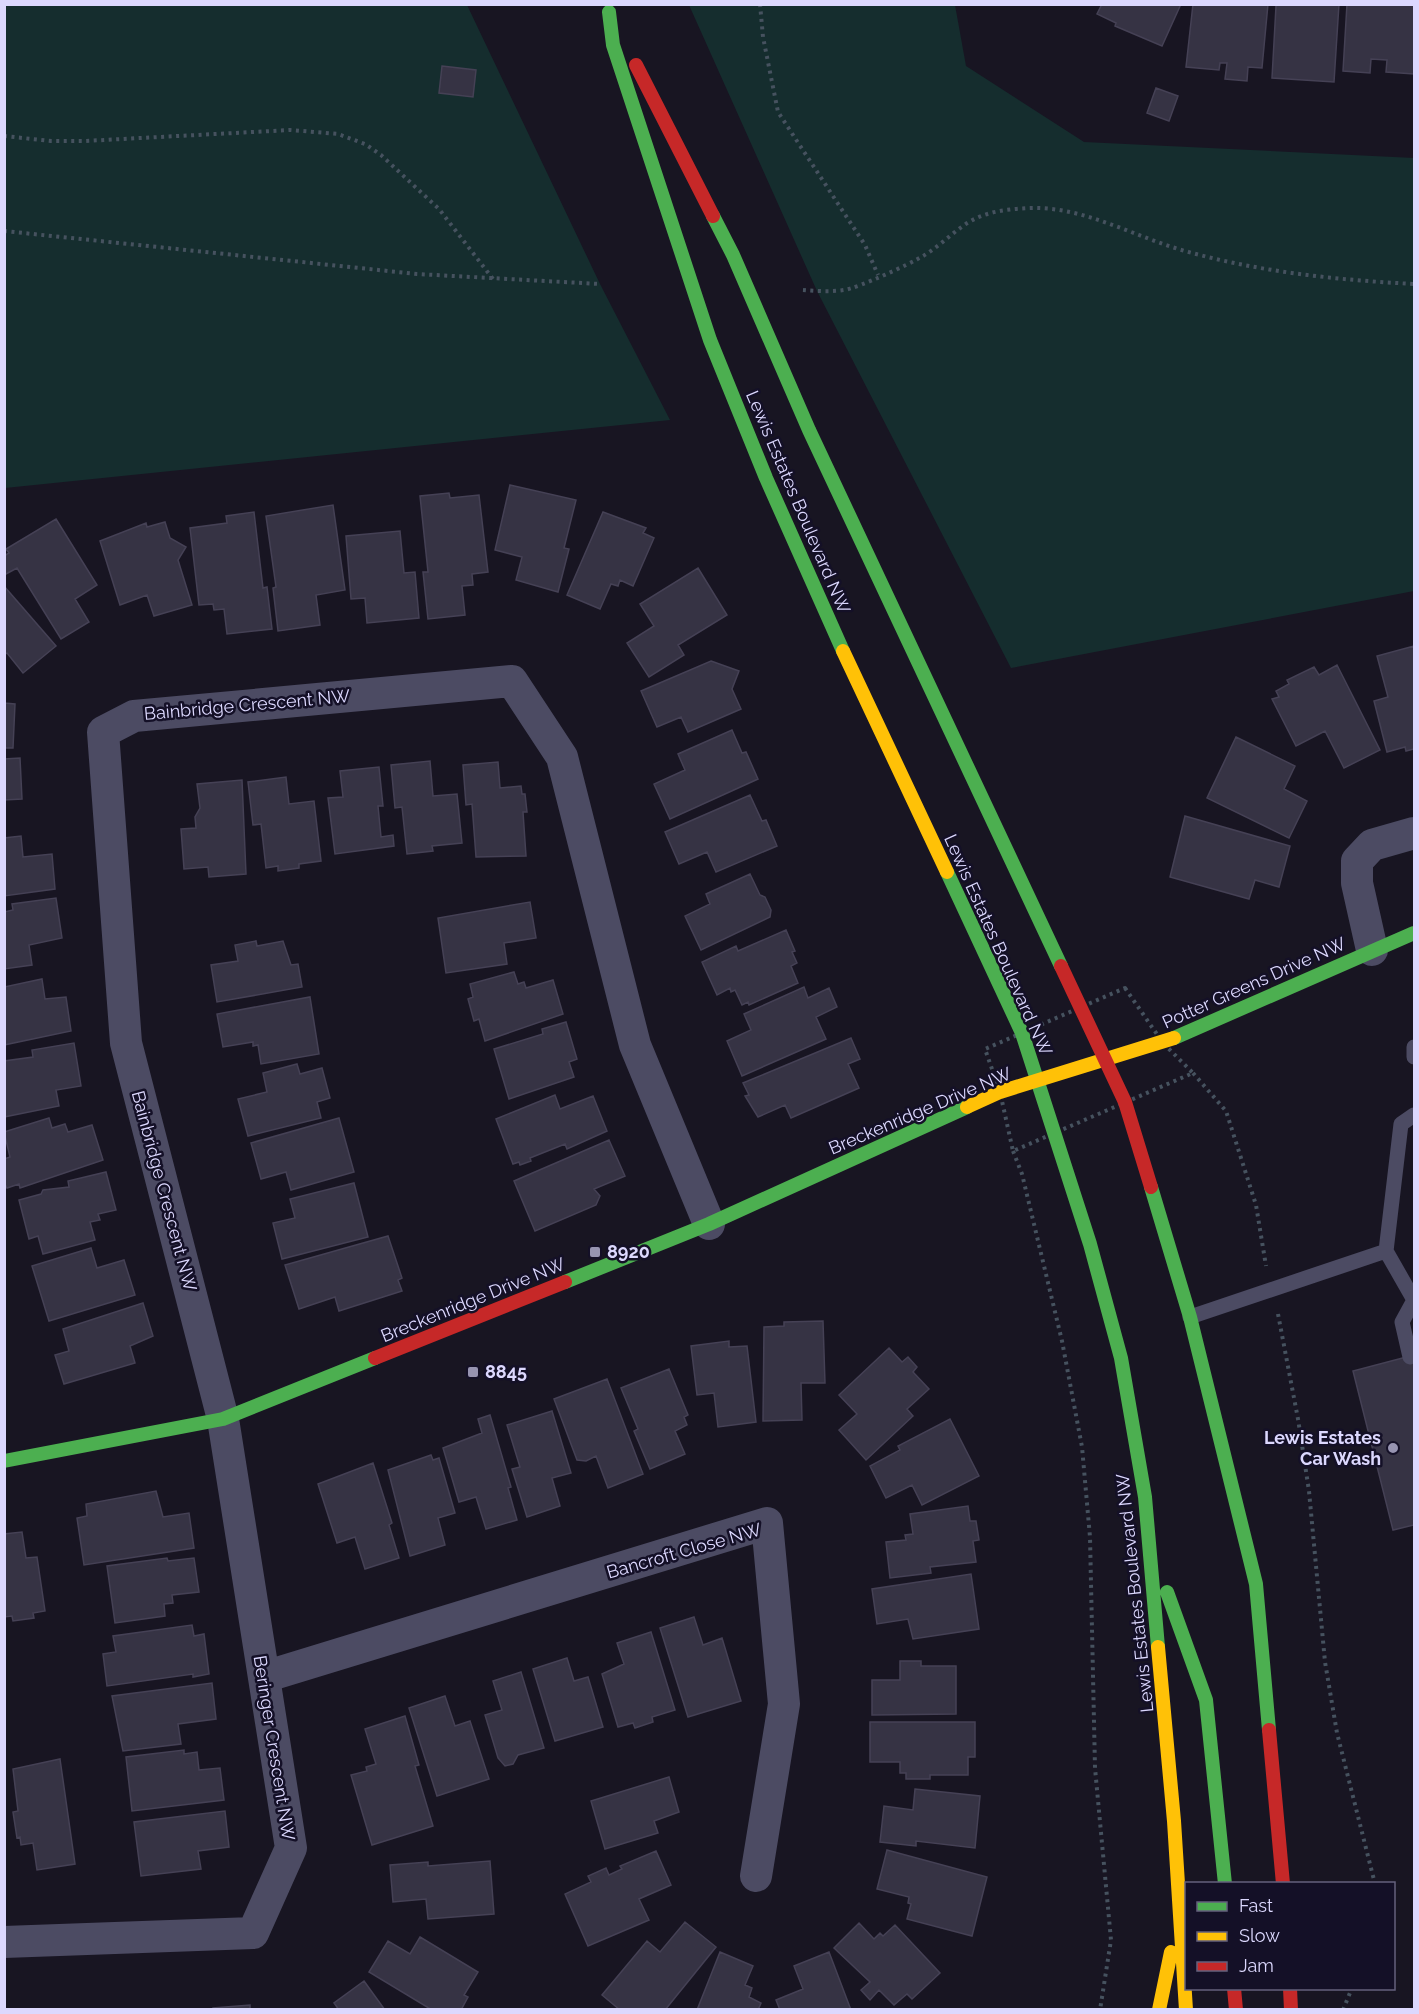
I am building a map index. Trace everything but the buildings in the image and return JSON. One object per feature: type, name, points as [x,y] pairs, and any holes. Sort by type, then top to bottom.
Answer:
[{"type":"main road","name":"Lewis Estates Boulevard NW","points":[[607,8],[733,255],[809,430],[1125,1102],[1190,1317],[1256,1584],[1283,1882]]},
{"type":"main road","name":"Lewis Estates Boulevard NW","points":[[607,8],[613,45],[710,340],[766,478],[850,666],[1022,1033],[1090,1244],[1121,1358],[1152,1551],[1186,2010]]},
{"type":"main road","name":"Potter Greens Drive NW","points":[[1106,1059],[1162,1043],[1414,933]]},
{"type":"main road","name":"Breckenridge Drive NW","points":[[4,1461],[223,1419],[709,1224],[1000,1092],[1106,1059]]},
{"type":"main road","points":[[1152,1551],[1206,1700],[1225,1882]]},
{"type":"main road","points":[[1159,2010],[1179,1906]]},
{"type":"main road","points":[[1234,1990],[1236,2010]]},
{"type":"main road","points":[[1290,1990],[1291,2010]]},
{"type":"street","name":"Bainbridge Crescent NW","points":[[223,1419],[126,1043],[104,732],[134,716],[512,681],[562,757],[635,1045],[709,1224]]},
{"type":"street","points":[[1372,950],[1357,883],[1358,861],[1372,845],[1414,833]]},
{"type":"street","name":"Beringer Crescent NW","points":[[4,1942],[253,1933],[291,1848],[223,1419]]},
{"type":"street","name":"Bancroft Close NW","points":[[264,1677],[767,1524],[784,1704],[756,1876]]},
{"type":"lane","points":[[1414,1047],[1414,1057]]},
{"type":"lane","points":[[1410,1356],[1402,1322],[1414,1300],[1386,1251],[1401,1124],[1414,1115]]},
{"type":"lane","points":[[1190,1317],[1386,1251]]},
{"type":"path","points":[[760,4],[763,37],[777,112],[865,245],[878,275]]},
{"type":"path","points":[[4,136],[51,141],[85,141],[290,130],[338,134],[364,144],[381,155],[439,210],[493,279]]},
{"type":"path","points":[[803,290],[843,290],[857,287],[878,275],[923,256],[965,224],[985,214],[1035,208],[1088,218],[1184,251],[1230,262],[1305,274],[1414,284]]},
{"type":"path","points":[[4,231],[417,274],[600,284]]},
{"type":"path","points":[[1193,1073],[1226,1111],[1256,1205],[1298,1419],[1309,1491],[1325,1662],[1337,1733],[1374,1882]]},
{"type":"path","points":[[1013,1151],[1022,1174],[1062,1341],[1082,1447],[1090,1537],[1095,1768],[1111,1940],[1100,2010]]},
{"type":"path","points":[[1343,2010],[1352,1990]]},
{"type":"green space","points":[[5,5],[467,5],[600,284],[670,420],[5,488]]},
{"type":"green space","points":[[689,5],[955,5],[966,66],[1084,142],[1414,158],[1414,591],[1011,668],[817,291]]},
{"type":"traffic: fast","points":[[609,12],[613,45],[710,340],[766,478],[843,651]]},
{"type":"traffic: fast","points":[[713,216],[733,255],[809,430],[1061,966]]},
{"type":"traffic: fast","points":[[947,872],[1022,1033],[1090,1244],[1121,1358],[1145,1497],[1158,1647]]},
{"type":"traffic: fast","points":[[1174,1038],[1414,933]]},
{"type":"traffic: fast","points":[[565,1282],[709,1224],[967,1107]]},
{"type":"traffic: fast","points":[[1151,1187],[1190,1317],[1256,1584],[1269,1730]]},
{"type":"traffic: fast","points":[[4,1461],[223,1419],[375,1358]]},
{"type":"traffic: fast","points":[[1167,1592],[1206,1700],[1225,1882]]},
{"type":"traffic: slow","points":[[843,651],[947,872]]},
{"type":"traffic: slow","points":[[967,1107],[1000,1092],[1174,1038]]},
{"type":"traffic: slow","points":[[1158,1647],[1174,1821],[1186,2010]]},
{"type":"traffic: slow","points":[[1159,2010],[1171,1952]]},
{"type":"traffic: jam","points":[[636,65],[713,216]]},
{"type":"traffic: jam","points":[[1061,966],[1125,1102],[1151,1187]]},
{"type":"traffic: jam","points":[[375,1358],[565,1282]]},
{"type":"traffic: jam","points":[[1269,1730],[1283,1882]]},
{"type":"traffic: jam","points":[[1234,1990],[1236,2010]]},
{"type":"traffic: jam","points":[[1290,1990],[1291,2010]]},
{"type":"place","name":"8920","points":[[595,1252]]},
{"type":"place","name":"8845","points":[[473,1372]]},
{"type":"place","name":"Lewis Estates Car Wash","points":[[1393,1448]]}]
